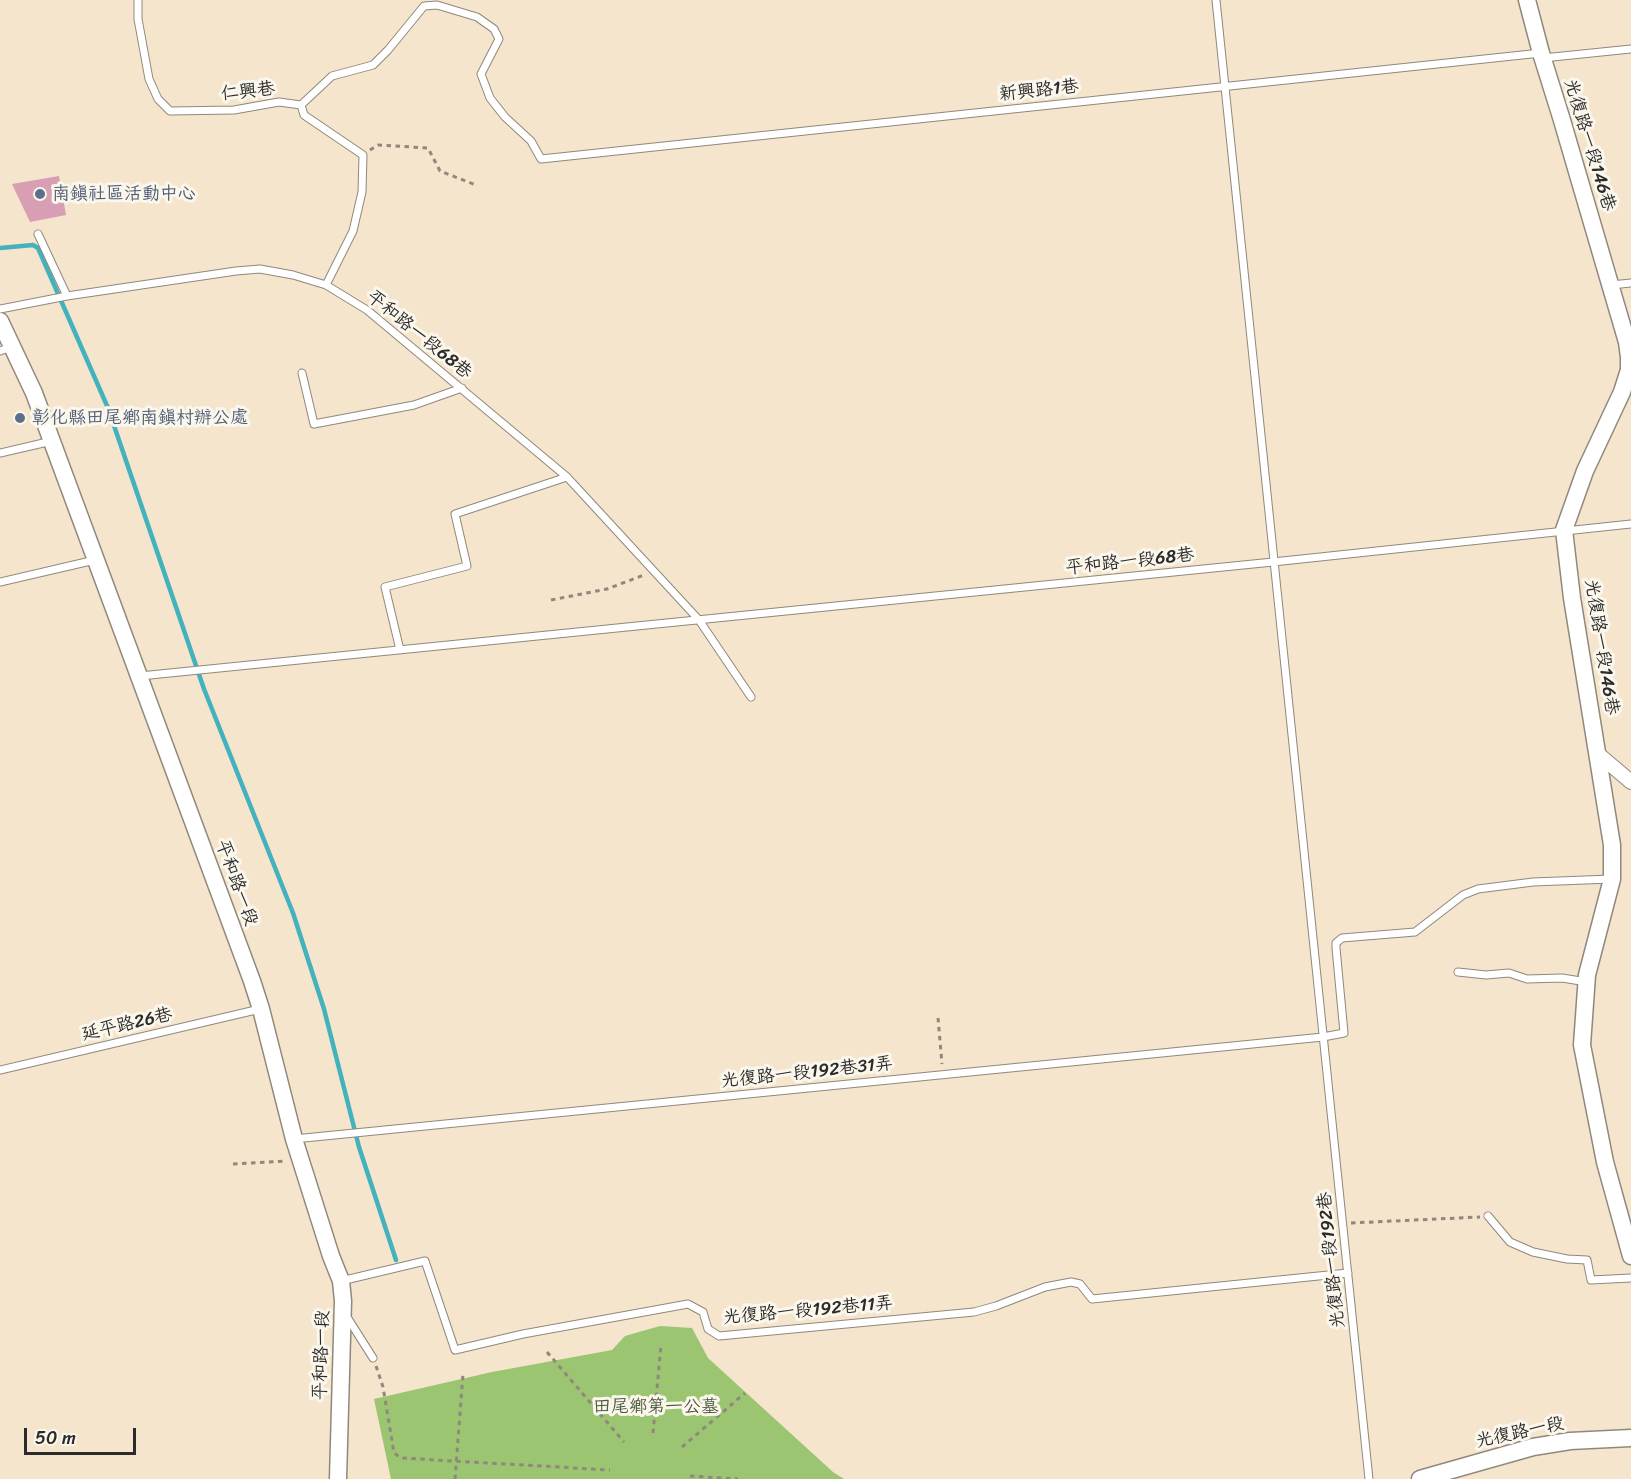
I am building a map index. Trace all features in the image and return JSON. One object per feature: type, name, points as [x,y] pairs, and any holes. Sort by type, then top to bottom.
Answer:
[{"type":"street","name":"光復路一段146巷","points":[[1527,0],[1627,342],[1629,370],[1622,392],[1585,471],[1564,530],[1572,598],[1612,845],[1612,879],[1587,982],[1582,1045],[1605,1162],[1631,1256]]},
{"type":"street","name":"平和路一段","points":[[0,321],[6,349],[34,393],[261,1009],[300,1160],[341,1281],[343,1310],[338,1479]]},
{"type":"street","points":[[1598,754],[1631,782]]},
{"type":"street","name":"光復路一段","points":[[1420,1479],[1533,1447],[1570,1441],[1631,1438]]},
{"type":"lane","name":"仁興巷","points":[[138,0],[138,19],[149,80],[159,99],[170,111],[234,110],[279,102],[301,105],[304,115],[363,154]]},
{"type":"lane","name":"光復路一段192巷","points":[[1216,0],[1369,1479]]},
{"type":"lane","name":"新興路1巷","points":[[301,105],[332,76],[373,65],[388,51],[424,6],[437,5],[477,17],[494,28],[499,39],[481,74],[490,98],[505,117],[531,141],[541,159],[1224,87],[1631,49]]},
{"type":"lane","points":[[326,285],[353,231],[362,192],[363,154]]},
{"type":"lane","points":[[38,234],[68,296]]},
{"type":"lane","name":"平和路一段68巷","points":[[0,309],[68,296],[260,269],[293,275],[326,285],[367,310],[567,477],[699,620]]},
{"type":"lane","points":[[1611,285],[1631,283]]},
{"type":"lane","points":[[302,373],[314,424],[414,405],[462,388]]},
{"type":"lane","points":[[0,453],[52,441]]},
{"type":"lane","points":[[400,650],[385,587],[467,566],[455,514],[567,477]]},
{"type":"lane","name":"平和路一段68巷","points":[[137,676],[1631,524]]},
{"type":"lane","points":[[0,582],[95,560]]},
{"type":"lane","points":[[699,620],[751,696]]},
{"type":"lane","points":[[1323,1037],[1344,1033],[1336,948],[1336,943],[1342,938],[1415,932],[1463,896],[1478,888],[1533,882],[1612,879]]},
{"type":"lane","points":[[1458,972],[1486,975],[1509,973],[1527,978],[1562,978],[1587,982]]},
{"type":"lane","name":"延平路26巷","points":[[0,1070],[261,1009]]},
{"type":"lane","name":"光復路一段192巷31弄","points":[[294,1139],[1323,1037]]},
{"type":"lane","points":[[1488,1216],[1510,1242],[1533,1252],[1567,1259],[1587,1260],[1591,1280],[1631,1278]]},
{"type":"lane","name":"光復路一段192巷11弄","points":[[341,1281],[425,1261],[455,1350],[523,1334],[688,1304],[704,1312],[708,1329],[719,1336],[974,1312],[1045,1287],[1071,1282],[1080,1284],[1092,1299],[1348,1273]]},
{"type":"lane","points":[[343,1310],[373,1358]]},
{"type":"path","points":[[363,154],[378,145],[428,148],[440,171],[476,185]]},
{"type":"path","points":[[550,600],[607,589],[654,572]]},
{"type":"path","points":[[938,1018],[943,1075]]},
{"type":"path","points":[[233,1164],[300,1160]]},
{"type":"path","points":[[1344,1223],[1488,1216]]},
{"type":"path","points":[[653,1432],[661,1345]]},
{"type":"path","points":[[547,1352],[624,1442]]},
{"type":"path","points":[[373,1358],[383,1387],[394,1453],[401,1458],[610,1470]]},
{"type":"path","points":[[455,1479],[463,1374]]},
{"type":"path","points":[[682,1447],[745,1393]]},
{"type":"path","points":[[690,1476],[738,1479]]},
{"type":"green space","name":"田尾鄉第一公墓","points":[[660,1326],[692,1328],[708,1358],[833,1472],[844,1479],[391,1479],[374,1399],[492,1372],[612,1350],[625,1336]]},
{"type":"building","name":"南鎮社區活動中心","points":[[59,176],[66,215],[30,222],[12,184]]},
{"type":"waterway","points":[[0,248],[33,245],[38,248],[108,408],[204,689],[293,913],[324,1009],[359,1147],[396,1260]]},
{"type":"place","name":"南鎮社區活動中心","points":[[40,194]]},
{"type":"place","name":"彰化縣田尾鄉南鎮村辦公處","points":[[20,418]]}]
